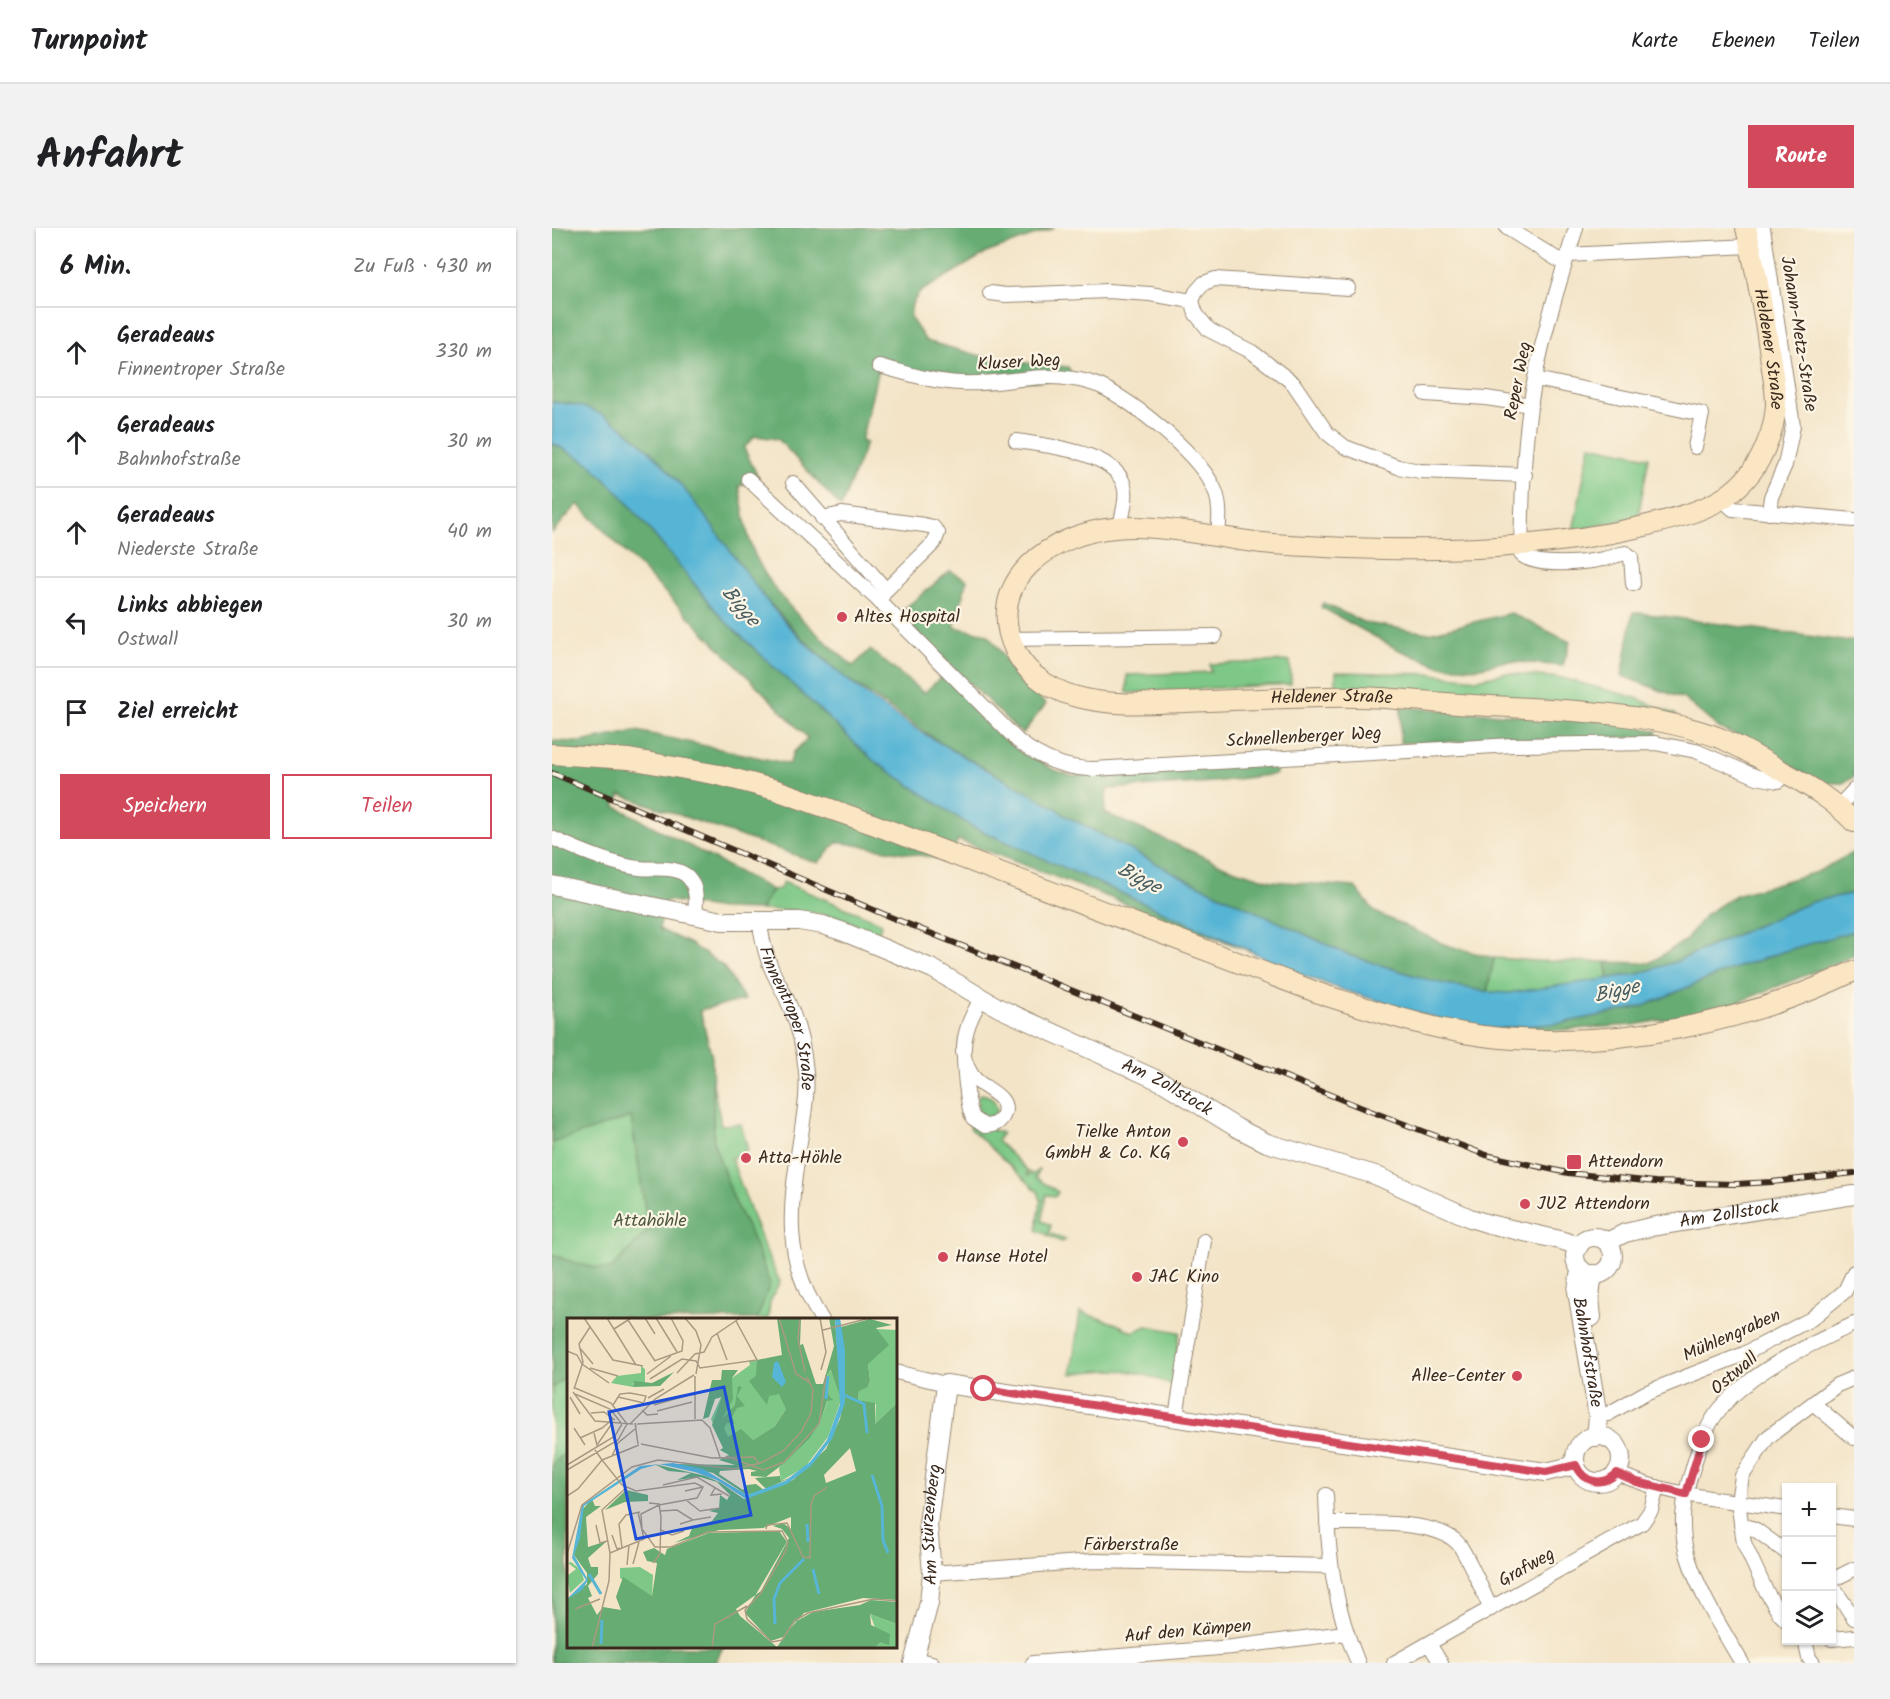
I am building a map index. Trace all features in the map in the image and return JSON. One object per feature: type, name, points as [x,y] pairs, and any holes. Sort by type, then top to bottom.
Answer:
[{"type":"main road","name":"Heldener Straße","points":[[1748,237],[1766,327],[1776,402],[1767,445],[1751,474],[1722,499],[1663,521],[1615,532],[1521,544],[1437,549],[1268,544],[1155,529],[1120,527],[1095,530],[1072,538],[1043,553],[1022,572],[1010,591],[1006,607],[1010,639],[1018,658],[1036,677],[1060,692],[1092,700],[1140,703],[1346,696],[1621,716],[1679,726],[1719,738],[1786,773],[1839,807],[1854,822]]},
{"type":"main road","points":[[552,754],[630,759],[719,775],[776,790],[1324,995],[1414,1021],[1467,1033],[1500,1038],[1589,1040],[1688,1027],[1783,1002],[1854,971]]},
{"type":"street","points":[[1507,228],[1566,260],[1748,237]]},
{"type":"street","name":"Reper Weg","points":[[1521,544],[1531,405],[1548,326],[1576,228]]},
{"type":"street","name":"Johann-Metz-Straße","points":[[1764,228],[1793,426],[1785,465],[1771,497],[1769,513]]},
{"type":"street","points":[[1348,288],[1215,279],[1204,283],[1192,301],[1196,314],[1209,330],[1252,352],[1293,383],[1327,433],[1345,447],[1398,467],[1420,471],[1525,475]]},
{"type":"street","points":[[990,293],[1006,296],[1108,291],[1150,294],[1192,301]]},
{"type":"street","name":"Kluser Weg","points":[[879,366],[927,379],[960,383],[1057,377],[1099,386],[1141,411],[1167,433],[1199,466],[1215,490],[1218,499],[1220,509],[1218,538]]},
{"type":"street","points":[[1536,379],[1702,414],[1695,447]]},
{"type":"street","points":[[1425,394],[1486,398],[1531,405]]},
{"type":"street","points":[[1016,441],[1073,450],[1113,467],[1122,477],[1126,491],[1120,527]]},
{"type":"street","name":"Schnellenberger Weg","points":[[748,479],[882,595]]},
{"type":"street","name":"Schnellenberger Weg","points":[[793,483],[882,595],[1018,741],[1046,759],[1074,768],[1093,769],[1513,745],[1655,743],[1696,751],[1757,777],[1778,781],[1786,773]]},
{"type":"street","points":[[1722,499],[1733,509],[1854,520]]},
{"type":"street","points":[[822,518],[842,514],[933,527],[938,533],[934,543],[882,595]]},
{"type":"street","points":[[1521,544],[1521,554],[1537,561],[1587,562],[1626,553],[1631,557],[1633,585]]},
{"type":"street","points":[[1010,639],[1215,636]]},
{"type":"street","points":[[1839,807],[1854,790]]},
{"type":"street","points":[[552,838],[628,866],[672,870],[686,875],[694,885],[696,892],[695,916]]},
{"type":"street","name":"Finnentroper Straße","points":[[552,885],[722,921],[759,921],[770,965],[794,1014],[803,1051],[807,1098],[795,1170],[791,1236],[806,1294],[821,1318]]},
{"type":"street","name":"Am Zollstock","points":[[759,921],[799,921],[823,925],[844,932],[933,969],[1015,1016],[1164,1083],[1237,1128],[1267,1143],[1375,1175],[1470,1218],[1560,1239],[1579,1246]]},
{"type":"street","points":[[963,1052],[974,1078],[996,1093],[1003,1101],[1004,1111],[999,1121],[991,1126],[982,1125],[971,1114],[963,1052],[966,1030],[982,998]]},
{"type":"street","points":[[969,1102],[974,1086],[996,1093]]},
{"type":"street","name":"Am Zollstock","points":[[1607,1242],[1625,1233],[1650,1227],[1854,1196]]},
{"type":"street","points":[[1598,1237],[1607,1242],[1612,1251],[1612,1262],[1607,1270],[1588,1272],[1579,1266],[1576,1256],[1582,1241],[1598,1237]]},
{"type":"street","points":[[1176,1418],[1204,1241]]},
{"type":"street","name":"Bahnhofstraße","points":[[1588,1272],[1591,1282],[1590,1300],[1608,1414],[1601,1437],[1577,1290],[1579,1276],[1588,1272]]},
{"type":"street","name":"Mühlengraben","points":[[1608,1414],[1645,1393],[1744,1354],[1811,1319],[1845,1291],[1854,1272]]},
{"type":"street","name":"Ostwall","points":[[1742,1663],[1698,1586],[1687,1555],[1683,1520],[1686,1494],[1702,1440],[1719,1410],[1762,1372],[1796,1352],[1854,1324]]},
{"type":"street","points":[[897,1372],[946,1384],[1546,1472],[1576,1465]]},
{"type":"street","points":[[1782,1616],[1764,1588],[1744,1543],[1738,1501],[1742,1476],[1768,1437],[1837,1385],[1854,1378]]},
{"type":"street","name":"Am Stürzenberg","points":[[913,1661],[929,1603],[932,1573],[928,1524],[946,1384]]},
{"type":"street","points":[[1814,1404],[1854,1438]]},
{"type":"street","points":[[1601,1437],[1617,1446],[1621,1459],[1617,1473],[1605,1481],[1590,1481],[1579,1472],[1576,1465],[1577,1450],[1588,1439],[1601,1437]]},
{"type":"street","points":[[1617,1473],[1637,1482],[1686,1494],[1782,1508]]},
{"type":"street","name":"Grafweg","points":[[1394,1663],[1642,1523],[1651,1510],[1657,1487]]},
{"type":"street","points":[[1326,1495],[1330,1566],[1345,1632],[1358,1663]]},
{"type":"street","points":[[1836,1517],[1854,1519]]},
{"type":"street","points":[[1327,1523],[1414,1526],[1434,1529],[1449,1536],[1459,1545],[1491,1609]]},
{"type":"street","points":[[1742,1524],[1756,1530],[1782,1549]]},
{"type":"street","name":"Färberstraße","points":[[932,1573],[1094,1561],[1330,1566]]},
{"type":"street","points":[[1836,1578],[1854,1569]]},
{"type":"street","points":[[1835,1591],[1854,1618]]},
{"type":"street","name":"Auf den Kämpen","points":[[1033,1663],[1232,1647],[1345,1632]]},
{"type":"street","points":[[1836,1638],[1854,1636]]},
{"type":"street","points":[[1430,1644],[1441,1663]]},
{"type":"street","points":[[1806,1645],[1809,1658],[1813,1663]]},
{"type":"street","points":[[913,1661],[932,1663]]},
{"type":"green space","points":[[552,228],[1055,228],[986,253],[920,292],[912,304],[910,317],[926,341],[996,360],[1068,367],[1075,379],[986,383],[879,367],[861,441],[866,443],[841,507],[778,439],[755,436],[744,448],[759,479],[739,486],[751,544],[767,577],[788,605],[853,666],[870,650],[924,693],[943,675],[1016,747],[1052,769],[1073,776],[1219,765],[1277,765],[1276,774],[1213,782],[1107,789],[1105,813],[1229,868],[1272,881],[1355,887],[1375,912],[1446,945],[1494,958],[1487,992],[1436,982],[1351,956],[1180,876],[1064,815],[1056,808],[947,747],[844,677],[801,637],[761,594],[704,515],[651,452],[613,421],[572,404],[552,402]]},
{"type":"green space","points":[[552,443],[589,463],[622,496],[724,620],[873,760],[971,826],[1253,952],[958,840],[949,860],[837,842],[818,863],[621,795],[615,806],[772,890],[760,910],[721,909],[666,900],[659,929],[690,944],[723,966],[745,1000],[700,1010],[712,1057],[714,1144],[736,1205],[753,1239],[770,1284],[757,1318],[628,1318],[624,1316],[623,1318],[567,1318],[567,1376],[552,1388],[552,1254],[596,1268],[611,1269],[648,1230],[631,1117],[552,1143],[552,741],[580,742],[637,731],[789,764],[793,753],[808,738],[578,504],[552,533]]},
{"type":"green space","points":[[1590,445],[1649,457],[1638,517],[1573,531]]},
{"type":"green space","points":[[950,571],[967,580],[954,627],[987,634],[1001,652],[1013,674],[1046,704],[1022,734],[898,614]]},
{"type":"green space","points":[[1323,603],[1365,623],[1429,633],[1511,613],[1570,642],[1563,666],[1506,661],[1477,668],[1439,666],[1397,649],[1321,607]]},
{"type":"green space","points":[[1633,612],[1854,641],[1854,777],[1843,783],[1820,783],[1750,742],[1719,728],[1684,699],[1622,676]]},
{"type":"green space","points":[[1290,661],[1291,684],[1127,693],[1127,675],[1211,672],[1210,664]]},
{"type":"green space","points":[[1336,672],[1430,674],[1478,679],[1505,673],[1562,678],[1636,698],[1676,715],[1675,719],[1625,709],[1373,687],[1336,687]]},
{"type":"green space","points":[[1401,707],[1618,722],[1657,731],[1656,737],[1400,743]]},
{"type":"green space","points":[[1854,852],[1854,893],[1811,902],[1674,962],[1638,974],[1609,979],[1606,962],[1650,963],[1686,940],[1705,915],[1736,895],[1817,872]]},
{"type":"green space","points":[[783,882],[882,923],[877,936],[865,928],[821,914],[760,910],[772,890],[780,889]]},
{"type":"green space","points":[[1854,931],[1854,956],[1721,1009],[1634,1025],[1545,1031],[1493,1029],[1562,1023],[1641,1007],[1724,972]]},
{"type":"green space","points":[[1494,958],[1606,962],[1609,979],[1509,993],[1487,992]]},
{"type":"green space","name":"Attahöhle","points":[[712,1079],[721,1125],[741,1124],[748,1150],[731,1158],[764,1247],[780,1282],[770,1302],[768,1318],[567,1318],[567,1647],[552,1663],[552,1135]]},
{"type":"green space","points":[[980,1094],[994,1101],[997,1111],[993,1116],[984,1117],[978,1109]]},
{"type":"green space","points":[[966,1113],[1002,1133],[997,1141],[1029,1172],[1028,1176],[1031,1173],[1033,1175],[1039,1169],[1036,1178],[1058,1192],[1056,1196],[1046,1195],[1042,1221],[1051,1225],[1049,1233],[1066,1240],[1061,1242],[1037,1230],[1041,1200],[1038,1192],[971,1129]]},
{"type":"green space","points":[[1080,1312],[1117,1324],[1132,1332],[1147,1326],[1180,1332],[1172,1386],[1135,1372],[1111,1370],[1071,1374]]},
{"type":"green space","points":[[567,1451],[567,1648],[722,1648],[715,1663],[552,1663],[552,1465]]},
{"type":"water","name":"Bigge","points":[[552,402],[572,404],[592,410],[616,423],[640,442],[685,490],[769,604],[789,626],[843,676],[893,714],[946,747],[1056,808],[1064,815],[1180,876],[1351,956],[1436,982],[1487,992],[1509,993],[1638,974],[1675,962],[1811,902],[1854,893],[1854,931],[1724,972],[1641,1007],[1562,1023],[1493,1029],[1435,1018],[1343,990],[1275,965],[1253,952],[971,826],[873,760],[724,620],[622,496],[589,463],[552,443]]},
{"type":"railway","points":[[552,773],[888,916],[1365,1109],[1486,1155],[1568,1173],[1655,1182],[1736,1184],[1854,1173]]},
{"type":"place","name":"Altes Hospital","points":[[842,617]]},
{"type":"place","name":"Tielke Anton GmbH & Co. KG","points":[[1183,1142]]},
{"type":"place","name":"Atta-Höhle","points":[[746,1158]]},
{"type":"place","name":"Attendorn","points":[[1574,1162]]},
{"type":"place","name":"JUZ Attendorn","points":[[1525,1204]]},
{"type":"place","name":"Hanse Hotel","points":[[943,1257]]},
{"type":"place","name":"JAC Kino","points":[[1137,1277]]},
{"type":"place","name":"Allee-Center","points":[[1517,1376]]},
{"type":"route","points":[[984,1389],[1546,1472],[1576,1465],[1579,1472],[1590,1481],[1605,1481],[1617,1473],[1637,1482],[1686,1494],[1702,1440]]}]
